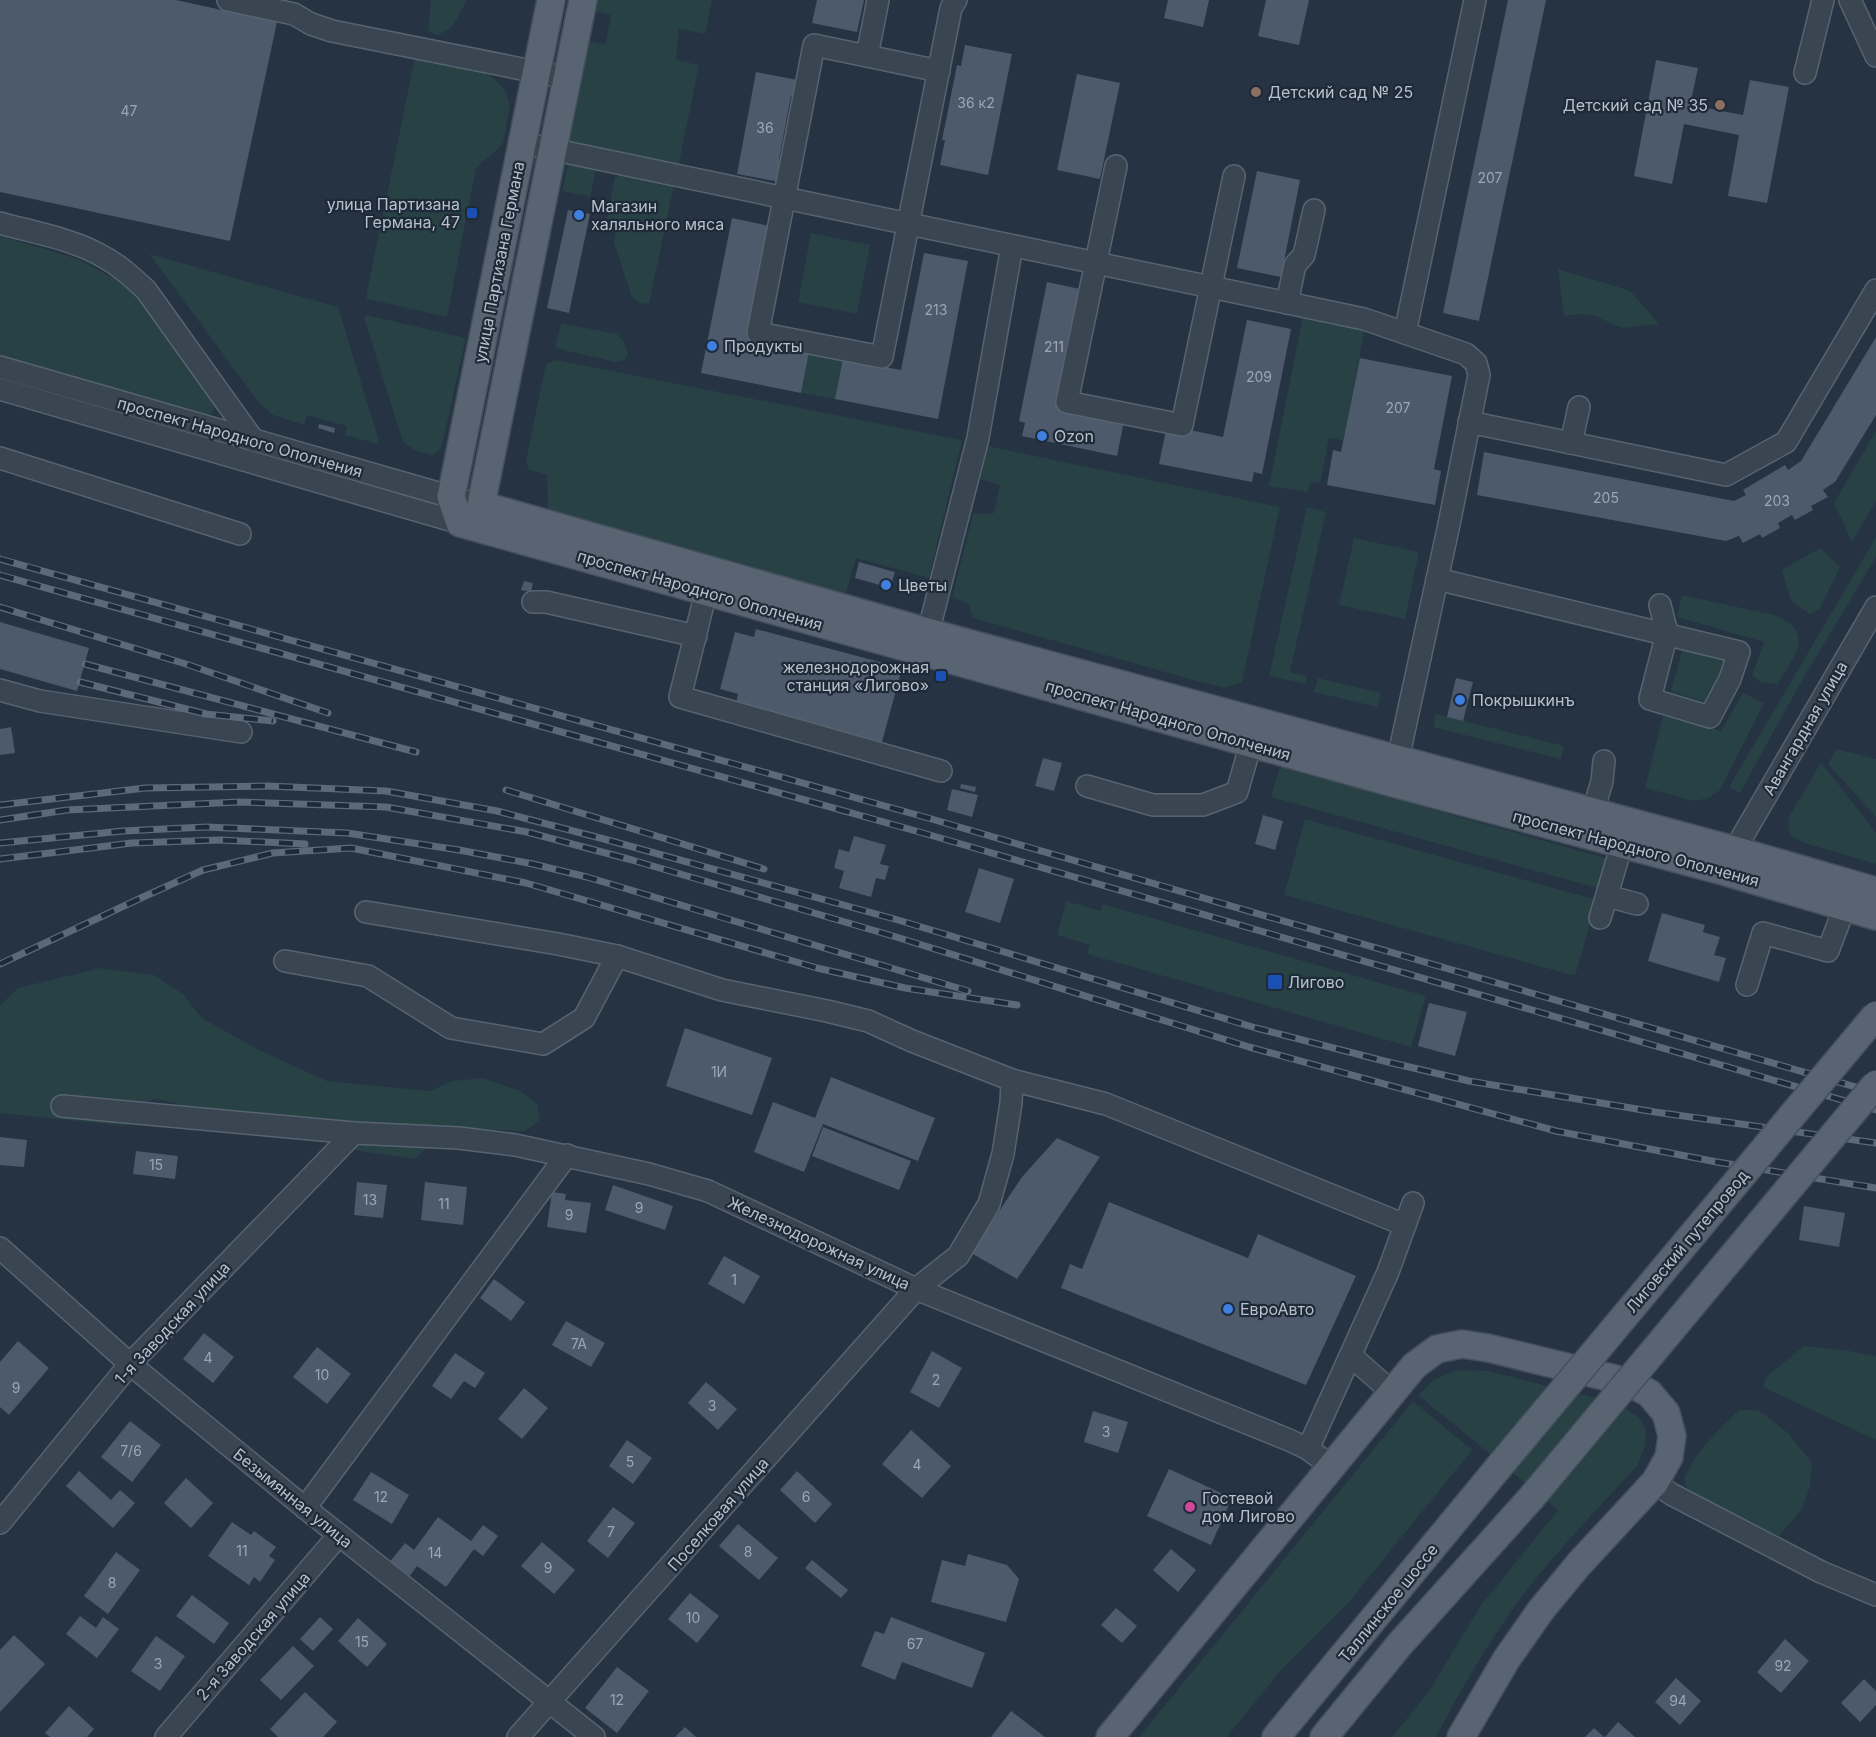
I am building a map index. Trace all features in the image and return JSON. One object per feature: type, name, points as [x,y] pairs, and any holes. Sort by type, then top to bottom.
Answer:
[{"type":"main road","name":"улица Партизана Германа","points":[[451,497],[551,0]]},
{"type":"main road","name":"улица Партизана Германа","points":[[481,505],[583,0]]},
{"type":"main road","points":[[451,497],[460,523]]},
{"type":"main road","name":"проспект Народного Ополчения","points":[[481,505],[928,633],[1593,812],[1876,916]]},
{"type":"main road","name":"проспект Народного Ополчения","points":[[460,523],[1393,783],[1622,844],[1728,861],[1876,891]]},
{"type":"main road","name":"Лиговский путепровод","points":[[1498,1468],[1876,1015]]},
{"type":"main road","points":[[1324,1737],[1400,1644],[1532,1497],[1876,1084]]},
{"type":"main road","points":[[1110,1737],[1414,1366],[1437,1349],[1462,1344],[1488,1348],[1628,1382],[1649,1393],[1666,1413],[1672,1436],[1669,1457],[1655,1482],[1579,1563],[1541,1610],[1506,1660],[1461,1737]]},
{"type":"main road","name":"Таллинское шоссе","points":[[1276,1737],[1498,1468]]},
{"type":"street","points":[[228,0],[294,14],[311,24],[332,31],[567,78]]},
{"type":"street","points":[[867,56],[878,0]]},
{"type":"street","points":[[939,71],[814,45],[758,333],[882,357],[939,71],[951,8],[956,0]]},
{"type":"street","points":[[1405,333],[1475,0]]},
{"type":"street","points":[[1805,73],[1823,0]]},
{"type":"street","points":[[1850,0],[1876,56]]},
{"type":"street","points":[[522,143],[1364,319],[1466,354],[1476,363],[1479,375],[1398,759]]},
{"type":"street","points":[[1116,166],[1067,402],[1182,425],[1234,176]]},
{"type":"street","points":[[1287,303],[1295,265],[1304,255],[1314,210]]},
{"type":"street","points":[[0,223],[80,246],[124,270],[146,290],[254,441]]},
{"type":"street","points":[[928,633],[978,438],[1012,246]]},
{"type":"street","points":[[1469,422],[1726,475],[1786,442],[1876,290]]},
{"type":"street","name":"проспект Народного Ополчения","points":[[0,367],[481,505]]},
{"type":"street","name":"проспект Народного Ополчения","points":[[0,389],[460,523]]},
{"type":"street","points":[[1571,443],[1579,407]]},
{"type":"street","points":[[0,458],[240,534]]},
{"type":"street","points":[[460,523],[481,505]]},
{"type":"street","points":[[1437,579],[1667,633],[1739,652],[1730,679],[1710,717],[1650,699],[1667,633],[1660,605]]},
{"type":"street","points":[[706,592],[680,697],[941,771]]},
{"type":"street","points":[[533,602],[546,602],[696,636]]},
{"type":"street","name":"Авангардная улица","points":[[1728,861],[1876,607]]},
{"type":"street","points":[[0,690],[40,701],[241,732]]},
{"type":"street","points":[[1087,786],[1153,805],[1203,805],[1237,792],[1251,743]]},
{"type":"street","points":[[1593,812],[1602,781],[1604,761]]},
{"type":"street","points":[[1600,918],[1622,844]]},
{"type":"street","points":[[1607,896],[1637,904]]},
{"type":"street","points":[[1747,985],[1763,933],[1828,951],[1845,906]]},
{"type":"street","points":[[366,912],[617,956],[722,990],[868,1021],[912,1041],[1012,1080],[1106,1104],[1405,1225]]},
{"type":"street","points":[[285,961],[368,976],[451,1028],[543,1044],[584,1018],[617,956]]},
{"type":"street","name":"Поселковая улица","points":[[518,1737],[916,1289],[958,1256],[989,1204],[1003,1154],[1012,1080]]},
{"type":"street","name":"Железнодорожная улица","points":[[62,1106],[354,1133],[459,1138],[515,1145],[649,1173],[708,1191],[916,1289],[1308,1449],[1331,1466]]},
{"type":"street","name":"1-я Заводская улица","points":[[0,1523],[130,1364],[354,1133]]},
{"type":"street","points":[[305,1508],[567,1155]]},
{"type":"street","points":[[1308,1449],[1388,1272],[1413,1203]]},
{"type":"street","name":"Безымянная улица","points":[[0,1248],[130,1364],[305,1508],[594,1737]]},
{"type":"street","points":[[1351,1356],[1392,1392]]},
{"type":"street","points":[[1655,1482],[1671,1494],[1787,1555],[1821,1572],[1876,1594]]},
{"type":"street","name":"2-я Заводская улица","points":[[166,1737],[339,1535]]},
{"type":"green space","points":[[431,0],[467,0],[453,26],[437,36],[428,30]]},
{"type":"green space","points":[[596,0],[712,0],[705,34],[679,29],[676,60],[699,65],[678,168],[570,143],[567,137],[587,41],[605,45],[611,15],[593,11]]},
{"type":"green space","points":[[415,57],[478,70],[492,77],[505,90],[510,105],[503,144],[476,168],[447,317],[367,299]]},
{"type":"green space","points":[[568,164],[596,169],[590,197],[562,191]]},
{"type":"green space","points":[[621,174],[674,185],[649,304],[640,303],[632,297],[614,243],[617,221],[607,219],[615,177]]},
{"type":"green space","points":[[811,233],[870,245],[857,314],[798,302]]},
{"type":"green space","points":[[0,236],[75,258],[118,280],[150,313],[215,406],[212,414],[201,414],[0,355]]},
{"type":"green space","points":[[149,254],[338,307],[379,441],[378,444],[345,435],[347,426],[307,415],[304,425],[273,415],[260,404]]},
{"type":"green space","points":[[1558,269],[1625,289],[1632,293],[1659,324],[1622,328],[1595,316],[1581,314],[1564,316]]},
{"type":"green space","points":[[1304,310],[1366,322],[1344,440],[1329,438],[1320,483],[1311,482],[1308,492],[1269,486]]},
{"type":"green space","points":[[366,315],[466,338],[444,437],[440,449],[433,455],[416,451],[403,442],[364,318]]},
{"type":"green space","points":[[561,323],[617,334],[624,342],[628,353],[625,360],[615,362],[555,348]]},
{"type":"green space","points":[[809,352],[843,359],[835,399],[801,393]]},
{"type":"green space","points":[[556,360],[962,440],[929,578],[856,558],[846,593],[548,512],[547,475],[528,469],[526,460],[546,364]]},
{"type":"green space","points":[[1876,431],[1876,501],[1852,542],[1834,503]]},
{"type":"green space","points":[[987,446],[1280,507],[1242,682],[1225,688],[973,618],[969,604],[952,597],[973,514],[994,513],[1000,485],[979,479]]},
{"type":"green space","points":[[1307,507],[1326,512],[1290,672],[1307,676],[1305,684],[1269,676]]},
{"type":"green space","points":[[1876,537],[1876,557],[1800,684],[1740,793],[1729,787]]},
{"type":"green space","points":[[1354,538],[1419,552],[1405,619],[1339,605]]},
{"type":"green space","points":[[1820,548],[1840,567],[1819,610],[1810,614],[1791,601],[1782,570]]},
{"type":"green space","points":[[1682,595],[1774,615],[1795,629],[1798,645],[1778,684],[1760,682],[1752,675],[1764,642],[1677,617]]},
{"type":"green space","points":[[1683,647],[1733,661],[1716,706],[1671,691]]},
{"type":"green space","points":[[1318,678],[1381,693],[1377,707],[1314,692]]},
{"type":"green space","points":[[1743,693],[1764,703],[1720,790],[1709,798],[1694,801],[1645,788],[1663,716],[1721,731]]},
{"type":"green space","points":[[1436,714],[1564,746],[1561,759],[1433,727]]},
{"type":"green space","points":[[1836,749],[1876,759],[1876,817],[1828,764]]},
{"type":"green space","points":[[1821,762],[1876,833],[1876,864],[1804,843],[1790,833],[1788,825],[1790,815]]},
{"type":"green space","points":[[1280,767],[1609,859],[1600,889],[1271,797]]},
{"type":"green space","points":[[1305,819],[1597,900],[1575,976],[1284,895]]},
{"type":"green space","points":[[1066,901],[1101,911],[1103,904],[1426,996],[1411,1047],[1087,954],[1090,945],[1057,935]]},
{"type":"green space","points":[[100,968],[154,975],[183,994],[202,1018],[255,1048],[327,1081],[430,1091],[452,1081],[483,1078],[520,1091],[537,1104],[540,1120],[525,1131],[448,1129],[414,1159],[354,1150],[325,1123],[295,1116],[195,1109],[154,1098],[126,1126],[0,1113],[0,1005],[18,988]]},
{"type":"green space","points":[[1804,1346],[1876,1356],[1876,1440],[1763,1387],[1766,1377]]},
{"type":"green space","points":[[1458,1370],[1488,1371],[1615,1403],[1641,1421],[1645,1428],[1645,1444],[1637,1466],[1551,1561],[1510,1613],[1471,1674],[1436,1737],[1392,1737],[1428,1692],[1482,1604],[1558,1510],[1418,1395],[1435,1379]]},
{"type":"green space","points":[[1413,1401],[1472,1450],[1350,1601],[1282,1669],[1227,1737],[1139,1737]]},
{"type":"green space","points":[[1739,1410],[1758,1410],[1788,1433],[1812,1463],[1810,1487],[1801,1510],[1779,1536],[1741,1524],[1688,1493],[1684,1478],[1695,1458],[1708,1441]]},
{"type":"building","points":[[0,0],[176,0],[277,22],[230,241],[0,192]]},
{"type":"building","points":[[817,0],[864,0],[857,32],[812,23]]},
{"type":"building","points":[[1168,0],[1209,0],[1203,27],[1164,18]]},
{"type":"building","points":[[1266,0],[1309,0],[1299,45],[1258,36]]},
{"type":"building","points":[[1508,0],[1546,0],[1479,321],[1443,313]]},
{"type":"building","points":[[965,45],[1012,54],[988,175],[940,165],[945,140],[942,140],[957,65],[961,66]]},
{"type":"building","points":[[1656,60],[1698,68],[1690,105],[1743,115],[1750,80],[1789,87],[1767,203],[1728,196],[1739,135],[1684,124],[1672,184],[1634,176]]},
{"type":"building","points":[[756,72],[798,80],[795,97],[791,96],[779,159],[784,160],[780,182],[737,174]]},
{"type":"building","points":[[1077,74],[1120,83],[1100,179],[1057,170]]},
{"type":"building","points":[[1257,171],[1300,180],[1281,277],[1237,268]]},
{"type":"building","points":[[568,210],[590,214],[569,313],[547,308]]},
{"type":"building","points":[[732,218],[774,227],[752,341],[809,352],[801,393],[701,373]]},
{"type":"building","points":[[924,253],[968,261],[938,419],[835,399],[843,359],[901,370]]},
{"type":"building","points":[[1047,282],[1085,290],[1062,403],[1125,416],[1117,456],[1022,436],[1025,423],[1019,421]]},
{"type":"building","points":[[1247,320],[1291,329],[1262,474],[1254,472],[1252,482],[1159,464],[1167,425],[1223,437]]},
{"type":"building","points":[[1876,337],[1876,415],[1835,482],[1823,490],[1828,497],[1811,506],[1813,510],[1795,520],[1792,515],[1778,523],[1780,528],[1762,538],[1760,534],[1743,543],[1739,536],[1726,541],[1477,495],[1484,452],[1734,501],[1746,495],[1743,490],[1785,465],[1788,470],[1801,461]]},
{"type":"building","points":[[1360,358],[1452,376],[1434,469],[1441,471],[1435,505],[1327,485],[1333,450],[1341,452]]},
{"type":"building","points":[[319,424],[335,428],[334,433],[318,428]]},
{"type":"building","points":[[859,562],[895,572],[890,588],[855,578]]},
{"type":"building","points":[[524,581],[533,583],[531,592],[521,590]]},
{"type":"building","points":[[0,622],[89,648],[77,691],[0,669]]},
{"type":"building","points":[[756,629],[902,668],[882,742],[736,703],[738,694],[720,689],[735,632],[754,637]]},
{"type":"building","points":[[1456,678],[1473,682],[1463,721],[1447,717]]},
{"type":"building","points":[[11,727],[15,753],[0,755],[0,729]]},
{"type":"building","points":[[1043,758],[1062,763],[1054,791],[1035,786]]},
{"type":"building","points":[[961,784],[976,787],[975,792],[960,788]]},
{"type":"building","points":[[952,789],[978,795],[972,817],[947,810]]},
{"type":"building","points":[[1263,815],[1283,821],[1275,850],[1255,844]]},
{"type":"building","points":[[854,836],[886,845],[880,864],[889,866],[885,880],[876,878],[871,897],[839,888],[844,871],[834,868],[839,849],[849,852]]},
{"type":"building","points":[[979,868],[1014,879],[1000,923],[965,912]]},
{"type":"building","points":[[1662,913],[1705,925],[1703,932],[1720,937],[1714,955],[1726,958],[1719,982],[1648,961]]},
{"type":"building","points":[[1429,1003],[1467,1012],[1455,1056],[1418,1046]]},
{"type":"building","points":[[685,1028],[772,1058],[752,1115],[666,1086]]},
{"type":"building","points":[[831,1077],[935,1118],[918,1161],[823,1124],[804,1172],[754,1152],[773,1102],[815,1118]]},
{"type":"building","points":[[823,1127],[911,1161],[899,1190],[812,1156]]},
{"type":"building","points":[[0,1137],[27,1140],[24,1167],[0,1165]]},
{"type":"building","points":[[1057,1138],[1100,1157],[1017,1279],[971,1253],[1022,1177]]},
{"type":"building","points":[[136,1151],[178,1156],[175,1179],[133,1174]]},
{"type":"building","points":[[357,1182],[387,1185],[383,1218],[354,1215]]},
{"type":"building","points":[[425,1182],[467,1187],[463,1225],[421,1220]]},
{"type":"building","points":[[613,1185],[673,1206],[665,1230],[605,1210]]},
{"type":"building","points":[[552,1192],[566,1194],[565,1200],[591,1203],[586,1233],[547,1227]]},
{"type":"building","name":"ЕвроАвто","points":[[1109,1202],[1248,1258],[1258,1234],[1356,1276],[1306,1385],[1061,1288],[1070,1264],[1082,1269]]},
{"type":"building","points":[[1804,1206],[1845,1213],[1839,1247],[1799,1240]]},
{"type":"building","points":[[724,1256],[760,1276],[744,1304],[708,1284]]},
{"type":"building","points":[[494,1279],[525,1302],[511,1321],[480,1298]]},
{"type":"building","points":[[566,1321],[605,1343],[591,1367],[552,1345]]},
{"type":"building","points":[[204,1333],[234,1357],[213,1383],[183,1359]]},
{"type":"building","points":[[18,1341],[49,1368],[9,1415],[0,1407],[0,1362]]},
{"type":"building","points":[[317,1347],[351,1374],[327,1404],[293,1377]]},
{"type":"building","points":[[932,1351],[962,1368],[939,1408],[910,1392]]},
{"type":"building","points":[[455,1353],[485,1373],[475,1388],[464,1381],[451,1399],[432,1386]]},
{"type":"building","points":[[706,1382],[737,1409],[718,1430],[688,1403]]},
{"type":"building","points":[[524,1388],[548,1408],[522,1439],[498,1419]]},
{"type":"building","points":[[1093,1411],[1128,1422],[1118,1453],[1084,1442]]},
{"type":"building","points":[[130,1421],[161,1445],[132,1482],[101,1457]]},
{"type":"building","points":[[911,1430],[951,1466],[922,1498],[882,1464]]},
{"type":"building","points":[[627,1440],[652,1458],[633,1484],[609,1466]]},
{"type":"building","name":"Гостевой дом Лигово","points":[[1169,1469],[1232,1498],[1211,1545],[1147,1516]]},
{"type":"building","points":[[79,1471],[111,1500],[120,1490],[135,1503],[113,1528],[66,1486]]},
{"type":"building","points":[[797,1471],[832,1504],[815,1523],[780,1490]]},
{"type":"building","points":[[371,1472],[409,1495],[392,1524],[353,1500]]},
{"type":"building","points":[[186,1478],[213,1503],[191,1528],[164,1503]]},
{"type":"building","points":[[613,1507],[635,1523],[608,1558],[587,1541]]},
{"type":"building","points":[[438,1517],[471,1541],[483,1525],[498,1536],[483,1556],[474,1549],[446,1587],[417,1566],[409,1577],[389,1563],[405,1543],[414,1550]]},
{"type":"building","points":[[232,1522],[251,1535],[254,1531],[276,1547],[269,1556],[275,1560],[260,1582],[254,1577],[249,1585],[208,1556]]},
{"type":"building","points":[[738,1524],[778,1558],[759,1580],[719,1546]]},
{"type":"building","points":[[542,1542],[575,1570],[554,1594],[521,1566]]},
{"type":"building","points":[[1171,1549],[1196,1570],[1178,1592],[1153,1570]]},
{"type":"building","points":[[116,1552],[140,1570],[108,1614],[84,1596]]},
{"type":"building","points":[[968,1554],[1007,1565],[1019,1579],[1006,1622],[931,1602],[942,1560],[965,1566]]},
{"type":"building","points":[[812,1560],[848,1590],[841,1598],[805,1568]]},
{"type":"building","points":[[690,1593],[719,1616],[697,1643],[668,1619]]},
{"type":"building","points":[[192,1595],[229,1623],[214,1644],[176,1616]]},
{"type":"building","points":[[1116,1608],[1137,1626],[1122,1643],[1101,1625]]},
{"type":"building","points":[[80,1616],[96,1628],[103,1617],[119,1629],[97,1658],[66,1634]]},
{"type":"building","points":[[320,1617],[333,1629],[313,1651],[300,1639]]},
{"type":"building","points":[[891,1617],[985,1653],[972,1688],[902,1662],[895,1680],[861,1666],[875,1631],[884,1634]]},
{"type":"building","points":[[358,1618],[387,1644],[367,1667],[338,1641]]},
{"type":"building","points":[[14,1635],[45,1664],[0,1712],[0,1650]]},
{"type":"building","points":[[156,1636],[185,1656],[160,1691],[131,1671]]},
{"type":"building","points":[[1785,1639],[1809,1661],[1781,1693],[1757,1672]]},
{"type":"building","points":[[293,1646],[314,1666],[281,1700],[260,1680]]},
{"type":"building","points":[[617,1667],[649,1691],[617,1733],[585,1708]]},
{"type":"building","points":[[1676,1678],[1701,1701],[1680,1725],[1655,1702]]},
{"type":"building","points":[[1864,1679],[1876,1691],[1876,1705],[1860,1722],[1841,1703]]},
{"type":"building","points":[[305,1692],[337,1722],[323,1737],[278,1737],[270,1729]]},
{"type":"building","points":[[69,1706],[94,1729],[87,1737],[50,1737],[45,1733]]},
{"type":"building","points":[[1011,1711],[1045,1737],[991,1737]]},
{"type":"building","points":[[1618,1722],[1635,1737],[1605,1737]]},
{"type":"building","points":[[685,1727],[696,1737],[675,1737]]},
{"type":"building","points":[[1594,1728],[1604,1737],[1585,1737]]},
{"type":"railway","points":[[0,559],[928,818],[1876,1093]]},
{"type":"railway","points":[[0,575],[923,833],[1876,1110]]},
{"type":"railway","points":[[0,607],[189,665],[328,713]]},
{"type":"railway","points":[[85,664],[416,752]]},
{"type":"railway","points":[[80,682],[206,714],[273,721]]},
{"type":"railway","points":[[0,805],[145,788],[267,786],[386,791],[497,811],[604,839],[898,920],[1256,1028],[1388,1062],[1469,1081],[1655,1112],[1876,1143]]},
{"type":"railway","points":[[506,790],[764,869]]},
{"type":"railway","points":[[0,820],[67,810],[239,802],[386,807],[527,832],[893,936],[1249,1047],[1556,1131],[1717,1162],[1876,1188]]},
{"type":"railway","points":[[0,843],[123,831],[206,827],[347,833],[459,850],[587,877],[968,991]]},
{"type":"railway","points":[[0,859],[132,843],[220,840],[305,844]]},
{"type":"railway","points":[[0,964],[203,870],[273,853],[351,848],[526,883],[817,968],[905,988],[1017,1005]]},
{"type":"place","name":"Детский сад № 25","points":[[1256,92]]},
{"type":"place","name":"Детский сад № 35","points":[[1720,105]]},
{"type":"place","name":"улица Партизана Германа, 47","points":[[472,213]]},
{"type":"place","name":"Магазин халяльного мяса","points":[[579,215]]},
{"type":"place","name":"Продукты","points":[[712,346]]},
{"type":"place","name":"Ozon","points":[[1042,436]]},
{"type":"place","name":"Цветы","points":[[886,585]]},
{"type":"place","name":"железнодорожная станция «Лигово»","points":[[941,676]]},
{"type":"place","name":"Покрышкинъ","points":[[1460,700]]},
{"type":"place","name":"Лигово","points":[[1275,982]]},
{"type":"place","name":"ЕвроАвто","points":[[1228,1309]]},
{"type":"place","name":"Гостевой дом Лигово","points":[[1190,1507]]}]
